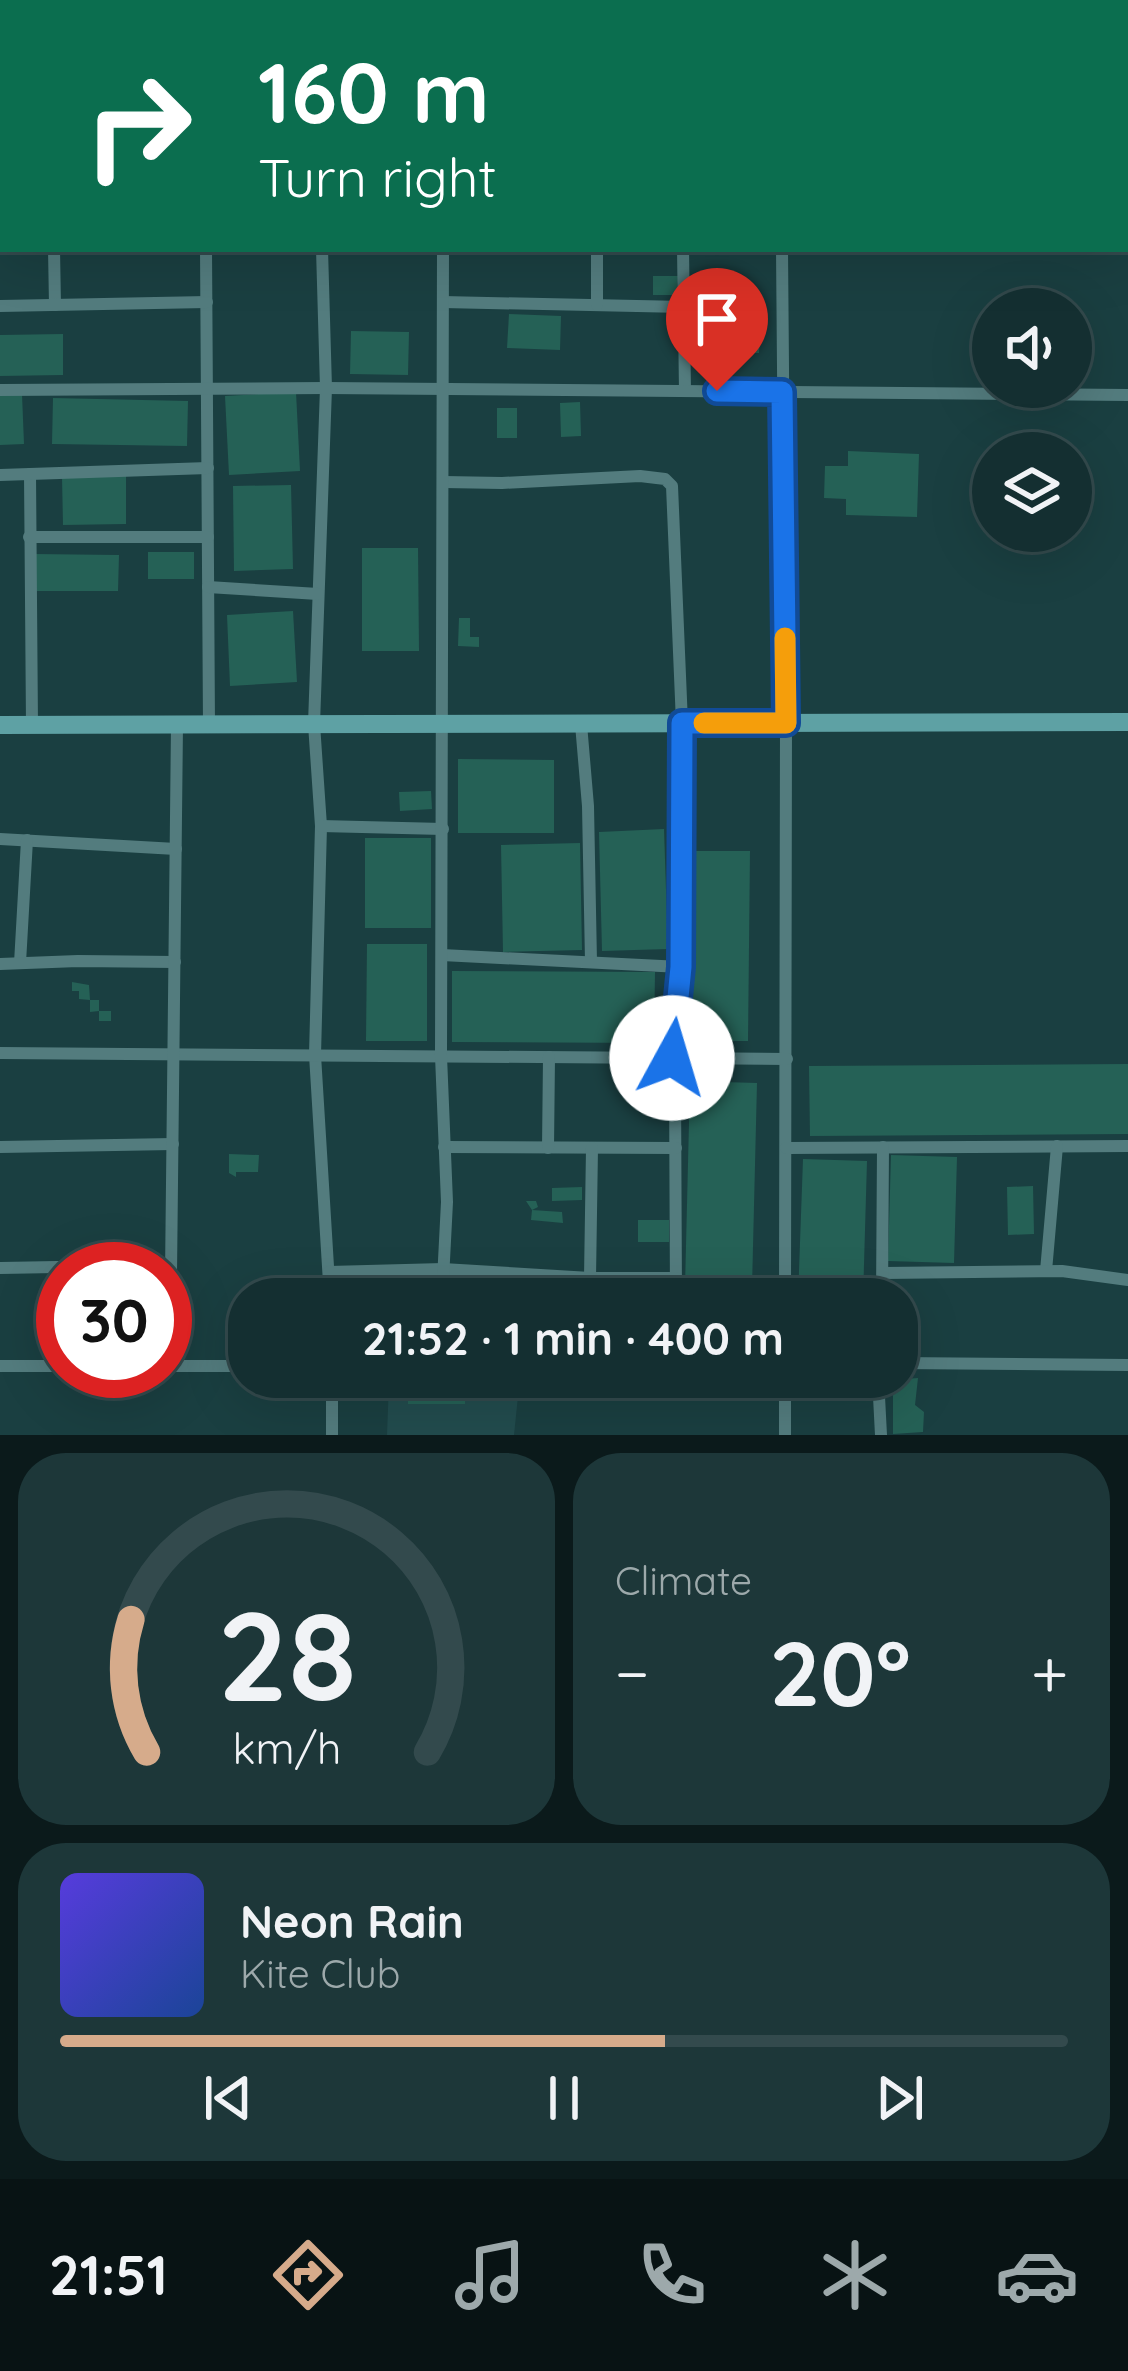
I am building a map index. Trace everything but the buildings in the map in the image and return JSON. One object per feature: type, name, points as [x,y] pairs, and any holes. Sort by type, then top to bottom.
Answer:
[{"type":"street","points":[[54,252],[56,304]]},
{"type":"street","points":[[206,252],[209,725]]},
{"type":"street","points":[[322,252],[326,388],[314,724],[321,826],[315,1055],[329,1278]]},
{"type":"street","points":[[443,252],[441,1056],[447,1202],[443,1278]]},
{"type":"street","points":[[596,305],[597,252]]},
{"type":"street","points":[[683,252],[685,391]]},
{"type":"street","points":[[782,252],[785,1278]]},
{"type":"street","points":[[0,306],[207,302]]},
{"type":"street","points":[[443,302],[684,307]]},
{"type":"street","points":[[0,390],[444,388],[1128,395]]},
{"type":"street","points":[[0,475],[208,468]]},
{"type":"street","points":[[30,474],[32,725]]},
{"type":"street","points":[[444,482],[640,476],[670,482],[682,723],[681,967],[672,1058],[676,1278]]},
{"type":"street","points":[[29,537],[208,537]]},
{"type":"street","points":[[208,587],[318,594]]},
{"type":"street","points":[[0,725],[1128,722]]},
{"type":"street","points":[[581,724],[591,962]]},
{"type":"street","points":[[171,1242],[177,725]]},
{"type":"street","points":[[321,826],[442,829]]},
{"type":"street","points":[[0,839],[176,849]]},
{"type":"street","points":[[20,963],[27,840]]},
{"type":"street","points":[[442,955],[681,967]]},
{"type":"street","points":[[0,964],[175,962]]},
{"type":"street","points":[[0,1052],[787,1059]]},
{"type":"street","points":[[548,1148],[549,1057]]},
{"type":"street","points":[[0,1148],[172,1144]]},
{"type":"street","points":[[1046,1271],[1057,1146]]},
{"type":"street","points":[[786,1148],[1128,1146]]},
{"type":"street","points":[[445,1147],[676,1148]]},
{"type":"street","points":[[883,1147],[883,1278]]},
{"type":"street","points":[[329,1272],[443,1269],[590,1278],[592,1148]]},
{"type":"street","points":[[0,1268],[36,1267]]},
{"type":"street","points":[[883,1273],[1046,1271],[1128,1280]]},
{"type":"street","points":[[918,1363],[1128,1365]]},
{"type":"street","points":[[0,1366],[36,1366]]},
{"type":"street","points":[[192,1366],[228,1366]]},
{"type":"street","points":[[332,1398],[332,1435]]},
{"type":"street","points":[[785,1398],[785,1435]]},
{"type":"street","points":[[879,1398],[881,1435]]},
{"type":"shaded area","points":[[388,1398],[518,1398],[514,1435],[387,1435]]},
{"type":"slow traffic","points":[[704,723],[786,723],[785,638]]},
{"type":"route","points":[[672,1058],[681,967],[682,723],[786,723],[782,392],[717,391]]}]
